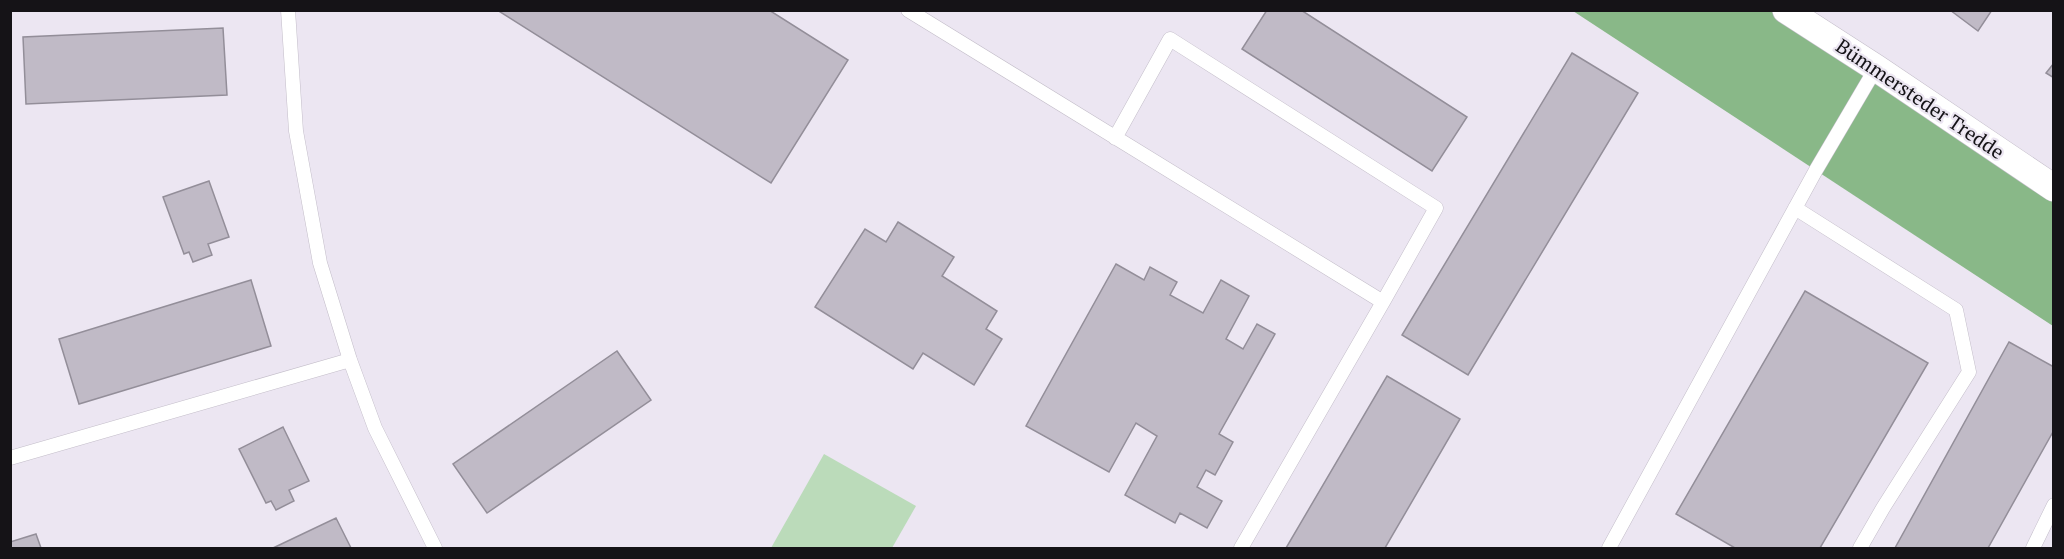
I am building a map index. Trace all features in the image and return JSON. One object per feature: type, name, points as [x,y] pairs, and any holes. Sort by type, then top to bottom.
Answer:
[{"type":"street","name":"Bümmersteder Tredde","points":[[1786,10],[2054,188]]},
{"type":"lane","points":[[288,10],[296,131],[320,263],[350,360],[375,428],[435,549]]},
{"type":"lane","points":[[908,10],[1383,302]]},
{"type":"lane","points":[[1115,138],[1170,39],[1436,208],[1241,549]]},
{"type":"lane","points":[[1609,549],[1795,208],[1876,68]]},
{"type":"lane","points":[[1795,208],[1956,310],[1969,372],[1882,508],[1860,549]]},
{"type":"lane","points":[[10,458],[350,360]]},
{"type":"lane","points":[[2033,549],[2054,506]]},
{"type":"green space","points":[[1573,11],[1786,11],[2053,188],[2053,326]]},
{"type":"green space","points":[[824,454],[916,506],[892,548],[771,548]]},
{"type":"building","points":[[497,10],[769,10],[848,60],[771,183]]},
{"type":"building","points":[[1267,10],[1301,10],[1467,117],[1432,171],[1242,49]]},
{"type":"building","points":[[1950,10],[1992,10],[1978,31]]},
{"type":"building","points":[[223,28],[227,95],[26,104],[23,37]]},
{"type":"building","points":[[1572,53],[1638,93],[1468,375],[1402,335]]},
{"type":"building","points":[[2054,63],[2054,78],[2046,73]]},
{"type":"building","points":[[209,181],[229,237],[208,244],[212,255],[193,262],[189,252],[184,254],[163,197]]},
{"type":"building","points":[[898,222],[954,257],[942,276],[997,311],[986,329],[1002,339],[974,385],[923,353],[913,369],[815,307],[865,229],[886,242]]},
{"type":"building","points":[[1116,264],[1144,280],[1150,267],[1177,282],[1170,295],[1203,313],[1221,280],[1249,296],[1226,339],[1243,349],[1257,324],[1275,334],[1219,434],[1233,442],[1215,475],[1206,470],[1197,487],[1222,501],[1207,528],[1180,513],[1175,523],[1125,495],[1157,436],[1136,423],[1109,472],[1026,426]]},
{"type":"building","points":[[251,280],[271,346],[79,404],[59,339]]},
{"type":"building","points":[[1805,291],[1928,363],[1820,548],[1735,548],[1676,514]]},
{"type":"building","points":[[2009,342],[2054,367],[2054,430],[1988,548],[1895,548]]},
{"type":"building","points":[[617,351],[651,400],[487,513],[453,464]]},
{"type":"building","points":[[1387,376],[1460,419],[1385,548],[1286,548]]},
{"type":"building","points":[[283,427],[309,481],[289,490],[294,501],[276,510],[271,501],[266,503],[239,449]]},
{"type":"building","points":[[336,518],[351,548],[273,548]]},
{"type":"building","points":[[36,534],[41,548],[10,548],[10,542]]}]
